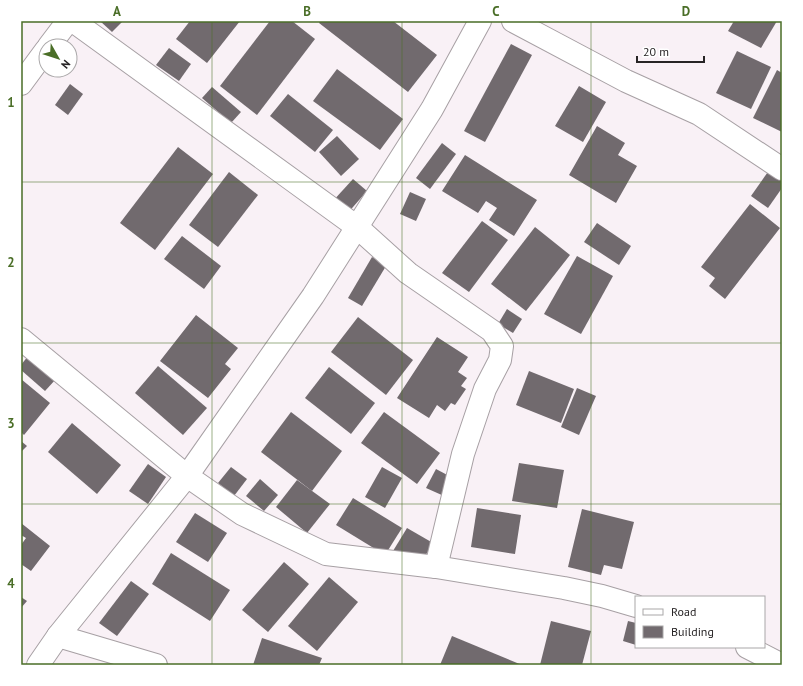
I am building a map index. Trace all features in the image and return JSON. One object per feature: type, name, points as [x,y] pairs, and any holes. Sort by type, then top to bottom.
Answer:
[{"type":"street","points":[[55,38],[68,21]]},
{"type":"street","points":[[73,21],[357,227],[408,273],[492,331],[502,346],[500,360],[485,389],[463,454],[436,567]]},
{"type":"street","points":[[38,665],[58,636],[187,476],[313,296],[432,109],[480,21]]},
{"type":"street","points":[[513,21],[626,81],[699,114],[782,169]]},
{"type":"street","points":[[21,84],[38,61]]},
{"type":"street","points":[[21,339],[187,476],[242,514],[326,554],[436,567],[564,588],[602,596],[635,606]]},
{"type":"street","points":[[58,636],[156,665]]},
{"type":"street","points":[[749,648],[782,665]]},
{"type":"building","points":[[100,21],[123,21],[112,32]]},
{"type":"building","points":[[190,21],[240,21],[207,63],[176,39]]},
{"type":"building","points":[[270,21],[292,21],[315,39],[257,115],[220,86]]},
{"type":"building","points":[[320,21],[393,21],[437,55],[408,92],[319,23]]},
{"type":"building","points":[[734,21],[777,21],[761,48],[728,31]]},
{"type":"building","points":[[511,44],[532,55],[485,142],[464,131]]},
{"type":"building","points":[[169,48],[191,64],[179,81],[156,65]]},
{"type":"building","points":[[737,51],[771,67],[751,109],[716,93]]},
{"type":"building","points":[[337,69],[403,119],[380,150],[313,101]]},
{"type":"building","points":[[777,70],[782,73],[782,132],[753,118]]},
{"type":"building","points":[[70,84],[83,94],[68,115],[55,105]]},
{"type":"building","points":[[579,86],[606,102],[583,142],[555,126]]},
{"type":"building","points":[[212,87],[241,112],[231,123],[202,98]]},
{"type":"building","points":[[288,94],[333,130],[315,152],[270,116]]},
{"type":"building","points":[[597,126],[625,143],[618,155],[637,166],[616,203],[569,175]]},
{"type":"building","points":[[337,136],[359,159],[341,176],[319,152]]},
{"type":"building","points":[[442,143],[456,154],[430,189],[416,178]]},
{"type":"building","points":[[178,147],[213,174],[155,250],[120,223]]},
{"type":"building","points":[[465,155],[537,200],[514,236],[489,220],[497,208],[486,201],[478,213],[442,191]]},
{"type":"building","points":[[770,169],[782,178],[782,188],[768,208],[751,196]]},
{"type":"building","points":[[229,172],[258,195],[218,247],[189,225]]},
{"type":"building","points":[[353,179],[367,191],[346,215],[332,202]]},
{"type":"building","points":[[410,192],[426,199],[416,221],[400,214]]},
{"type":"building","points":[[750,204],[780,228],[725,299],[709,286],[715,278],[701,267]]},
{"type":"building","points":[[482,221],[508,240],[469,292],[442,273]]},
{"type":"building","points":[[597,223],[631,246],[619,265],[584,242]]},
{"type":"building","points":[[535,227],[570,255],[526,311],[491,284]]},
{"type":"building","points":[[182,236],[221,266],[204,289],[164,259]]},
{"type":"building","points":[[577,256],[613,276],[581,334],[544,314]]},
{"type":"building","points":[[372,257],[386,266],[362,306],[348,298]]},
{"type":"building","points":[[507,309],[522,319],[513,333],[498,324]]},
{"type":"building","points":[[196,315],[238,348],[225,364],[231,369],[208,398],[160,361]]},
{"type":"building","points":[[358,317],[413,360],[386,395],[331,352]]},
{"type":"building","points":[[437,337],[468,357],[458,372],[467,378],[461,386],[466,389],[455,405],[451,403],[445,411],[437,405],[429,418],[397,398]]},
{"type":"building","points":[[28,356],[56,379],[45,391],[21,370],[21,365]]},
{"type":"building","points":[[158,366],[207,408],[183,435],[135,393]]},
{"type":"building","points":[[329,367],[375,403],[351,434],[305,398]]},
{"type":"building","points":[[529,371],[574,389],[561,423],[516,405]]},
{"type":"building","points":[[21,379],[50,403],[24,435],[21,432]]},
{"type":"building","points":[[577,388],[596,396],[579,435],[561,427]]},
{"type":"building","points":[[291,412],[342,451],[312,491],[261,452]]},
{"type":"building","points":[[384,412],[440,453],[417,484],[361,443]]},
{"type":"building","points":[[72,423],[121,465],[97,494],[48,452]]},
{"type":"building","points":[[21,441],[27,446],[21,452]]},
{"type":"building","points":[[519,463],[564,470],[557,508],[512,501]]},
{"type":"building","points":[[148,464],[166,477],[148,504],[129,491]]},
{"type":"building","points":[[231,467],[247,479],[234,496],[218,483]]},
{"type":"building","points":[[382,467],[402,478],[385,508],[365,497]]},
{"type":"building","points":[[436,469],[453,478],[444,496],[426,488]]},
{"type":"building","points":[[260,479],[278,495],[264,511],[246,496]]},
{"type":"building","points":[[297,480],[330,504],[307,533],[276,507]]},
{"type":"building","points":[[353,498],[402,528],[385,555],[336,525]]},
{"type":"building","points":[[477,508],[521,515],[515,554],[471,547]]},
{"type":"building","points":[[582,509],[634,522],[622,569],[604,565],[601,575],[568,567]]},
{"type":"building","points":[[195,513],[227,533],[208,562],[176,542]]},
{"type":"building","points":[[21,523],[50,546],[31,571],[21,564],[21,545],[26,538],[21,535]]},
{"type":"building","points":[[407,528],[433,543],[421,563],[393,551]]},
{"type":"building","points":[[171,553],[230,590],[210,621],[152,584]]},
{"type":"building","points":[[284,562],[309,584],[268,632],[242,610]]},
{"type":"building","points":[[329,577],[358,602],[317,651],[288,626]]},
{"type":"building","points":[[131,581],[149,594],[117,636],[99,623]]},
{"type":"building","points":[[21,597],[27,601],[21,608]]},
{"type":"building","points":[[551,621],[591,631],[582,665],[540,665]]},
{"type":"building","points":[[628,621],[635,623],[635,645],[623,641]]},
{"type":"building","points":[[452,636],[522,665],[440,665]]},
{"type":"building","points":[[262,638],[322,658],[319,665],[253,665]]}]
